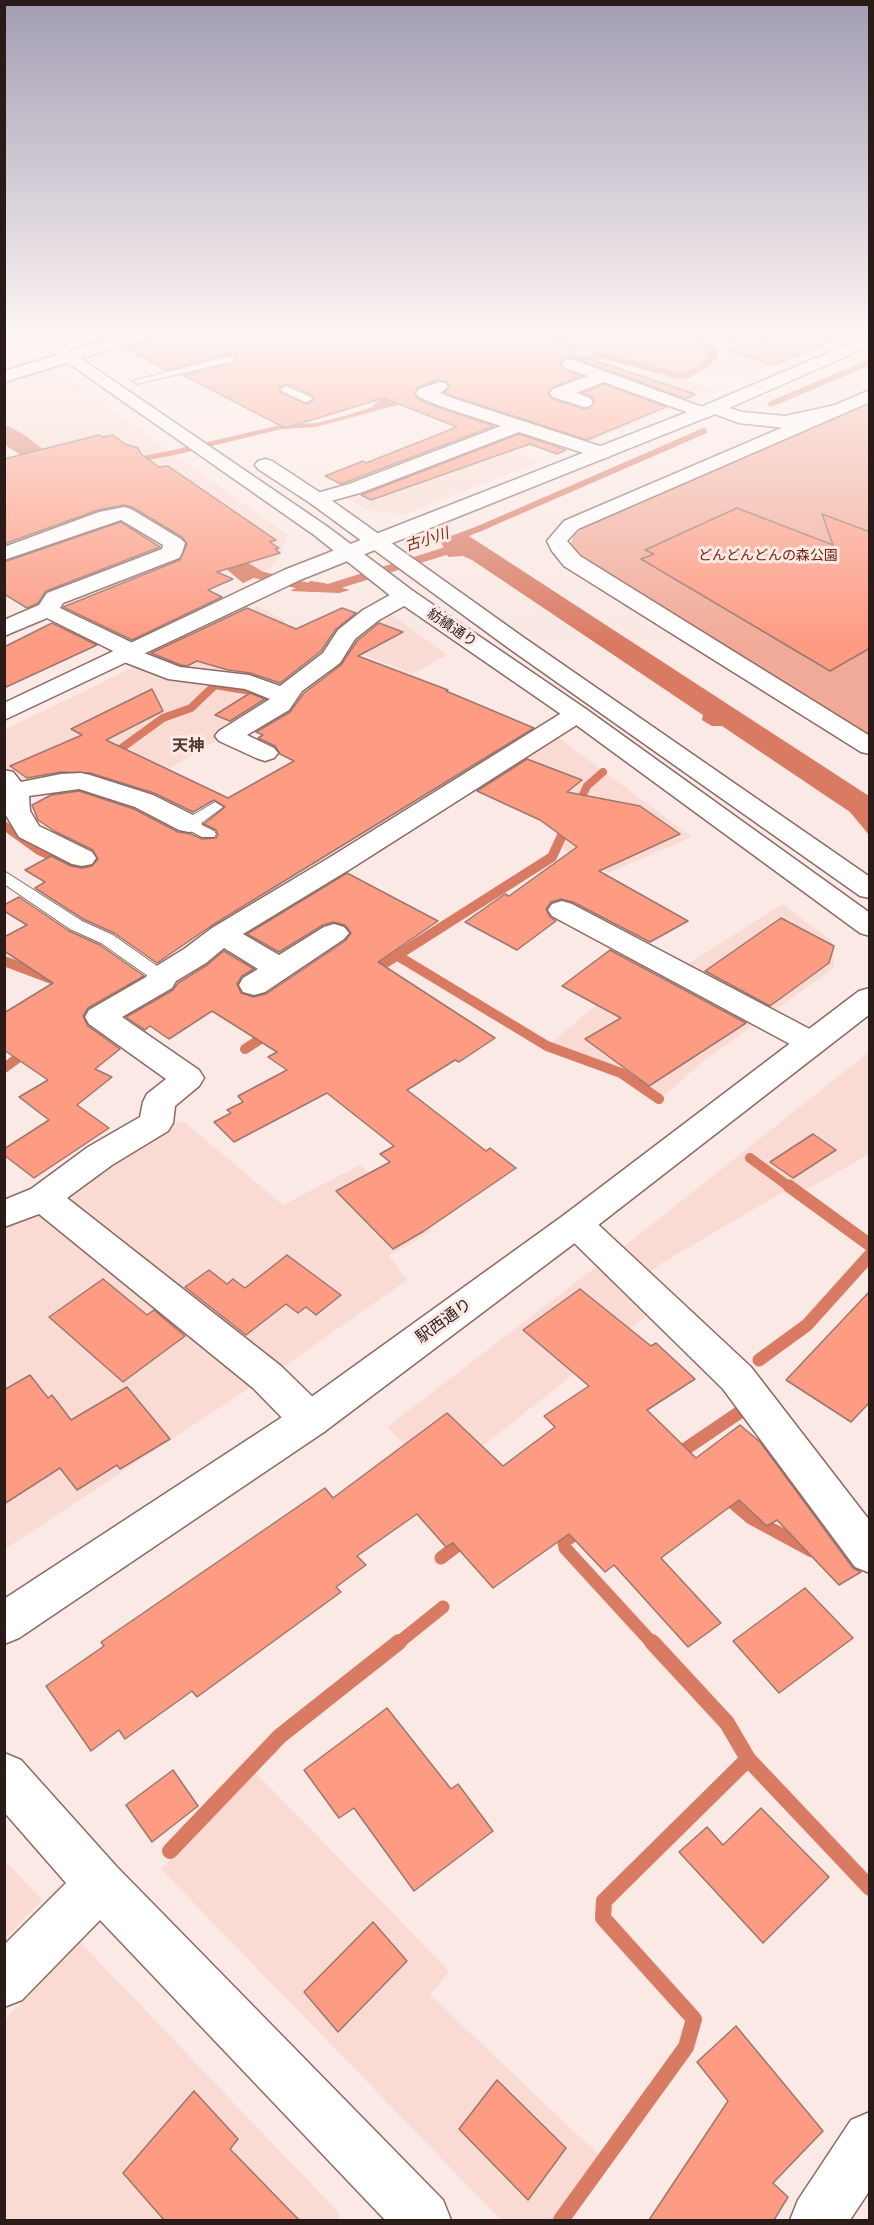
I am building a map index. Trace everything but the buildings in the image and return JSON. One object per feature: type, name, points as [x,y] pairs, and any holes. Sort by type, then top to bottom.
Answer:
[{"type":"main road","name":"紡績通り","points":[[183,436],[354,556],[397,590],[577,714],[870,927]]},
{"type":"main road","points":[[317,500],[356,488],[492,436]]},
{"type":"main road","points":[[552,436],[602,453]]},
{"type":"main road","points":[[7,710],[292,575],[381,546],[428,523],[644,436]]},
{"type":"main road","points":[[732,455],[759,436]]},
{"type":"main road","points":[[776,436],[571,525],[562,532],[558,541],[559,548],[572,561],[870,747]]},
{"type":"main road","name":"紡績通り","points":[[249,455],[317,500],[418,574],[870,890]]},
{"type":"main road","points":[[4,554],[106,516],[124,513],[174,543],[171,553],[55,598],[47,610],[4,629]]},
{"type":"main road","points":[[265,753],[228,736],[282,701],[294,686],[332,658],[346,635],[387,604],[397,590]]},
{"type":"main road","points":[[47,610],[176,674],[249,682],[282,701]]},
{"type":"main road","points":[[4,1214],[43,1198],[100,1156],[156,1123],[159,1102],[188,1078],[100,1017],[161,981],[161,977],[195,956],[222,934],[342,862],[577,714]]},
{"type":"main road","points":[[82,858],[29,831],[17,811],[10,784],[81,781],[144,801],[198,829]]},
{"type":"main road","points":[[562,910],[812,1043]]},
{"type":"main road","points":[[255,985],[334,933]]},
{"type":"main road","points":[[222,934],[279,969]]},
{"type":"main road","name":"駅西通り","points":[[4,1624],[310,1420],[576,1224],[870,998]]},
{"type":"main road","points":[[43,1198],[267,1377],[310,1420]]},
{"type":"main road","points":[[576,1224],[737,1378],[870,1554]]},
{"type":"main road","points":[[4,1776],[100,1884],[423,2220]]},
{"type":"main road","points":[[4,1982],[100,1884]]},
{"type":"main road","points":[[818,2220],[870,2139]]},
{"type":"lane","points":[[198,829],[215,807]]},
{"type":"lane","points":[[4,876],[76,925],[112,942],[161,977]]},
{"type":"shaded area","points":[[5,436],[25,436],[70,470],[234,436],[254,436],[175,455],[80,473],[75,476],[99,493],[117,499],[141,498],[174,503],[192,513],[202,529],[199,535],[213,550],[225,555],[235,555],[265,573],[243,583],[225,568],[193,549],[184,541],[176,522],[163,513],[91,500],[5,445]]},
{"type":"shaded area","points":[[25,436],[148,436],[169,451],[87,468],[49,455]]},
{"type":"shaded area","points":[[560,436],[605,436],[585,444]]},
{"type":"shaded area","points":[[462,449],[489,460],[512,451],[541,462],[405,514],[366,510],[343,495]]},
{"type":"shaded area","points":[[175,455],[288,535],[277,562],[263,572],[235,555],[128,465]]},
{"type":"shaded area","points":[[486,523],[493,526],[469,536],[869,796],[869,835],[850,812],[722,726],[712,726],[702,720],[703,715],[472,560],[463,556],[448,557],[440,540]]},
{"type":"shaded area","points":[[311,581],[350,590],[339,593],[290,591]]},
{"type":"shaded area","points":[[257,606],[286,621],[212,681],[245,685],[278,700],[217,740],[167,770],[128,749],[24,788],[5,765],[5,730]]},
{"type":"shaded area","points":[[384,609],[447,655],[412,674],[344,647]]},
{"type":"shaded area","points":[[555,735],[692,837],[608,873],[564,850],[557,839],[573,807],[492,772]]},
{"type":"shaded area","points":[[782,904],[832,941],[834,968],[703,1061],[661,1099],[622,1073],[549,1045],[617,987],[637,997]]},
{"type":"shaded area","points":[[869,1052],[869,1154],[810,1188],[785,1191],[660,1264],[647,1274],[621,1249]]},
{"type":"shaded area","points":[[183,1121],[283,1205],[360,1165],[432,1231],[389,1256],[407,1280],[279,1370],[60,1200],[163,1127]]},
{"type":"shaded area","points":[[37,1211],[251,1387],[5,1549],[5,1223]]},
{"type":"shaded area","points":[[597,1266],[652,1312],[441,1479],[387,1427]]},
{"type":"shaded area","points":[[253,1770],[449,1971],[430,1995],[600,2156],[555,2220],[501,2220],[161,1869]]},
{"type":"shaded area","points":[[5,1861],[42,1900],[5,1939]]},
{"type":"shaded area","points":[[80,1942],[339,2213],[338,2220],[5,2220],[4,2021]]},
{"type":"green space","name":"どんどんどんの森公園","points":[[789,436],[869,436],[869,736],[587,563],[574,552],[571,543],[574,535],[584,527]]},
{"type":"waterway","points":[[476,530],[693,436]]},
{"type":"waterway","name":"古小川","points":[[444,551],[457,547]]},
{"type":"waterway","name":"古小川","points":[[247,572],[312,588],[328,588],[449,550]]},
{"type":"waterway","points":[[112,755],[163,718],[191,708],[215,685],[257,692],[282,704]]},
{"type":"waterway","points":[[577,807],[587,786],[603,772]]},
{"type":"waterway","points":[[565,831],[568,824]]},
{"type":"waterway","points":[[4,825],[12,831]]},
{"type":"waterway","points":[[10,829],[39,850],[92,874]]},
{"type":"waterway","points":[[371,972],[552,857],[565,829]]},
{"type":"waterway","points":[[398,956],[547,1046],[621,1073],[659,1099]]},
{"type":"waterway","points":[[4,961],[52,979]]},
{"type":"waterway","points":[[245,1049],[270,1033]]},
{"type":"waterway","points":[[4,1068],[29,1050]]},
{"type":"waterway","points":[[750,1158],[791,1188]]},
{"type":"waterway","points":[[789,1186],[870,1245]]},
{"type":"waterway","points":[[759,1360],[807,1325],[870,1255]]},
{"type":"waterway","points":[[675,1456],[740,1412]]},
{"type":"waterway","points":[[724,1495],[751,1518],[812,1551]]},
{"type":"waterway","points":[[582,1529],[564,1542],[565,1548],[653,1644]]},
{"type":"waterway","points":[[441,1558],[467,1538]]},
{"type":"waterway","points":[[397,1644],[443,1607]]},
{"type":"waterway","points":[[170,1851],[280,1736],[399,1642]]},
{"type":"waterway","points":[[652,1642],[727,1723],[748,1759]]},
{"type":"waterway","points":[[561,2220],[686,2047],[694,2019],[603,1918],[604,1901],[748,1759]]},
{"type":"waterway","points":[[748,1759],[870,1888]]},
{"type":"district","name":"天神","points":[[188,746]]}]
